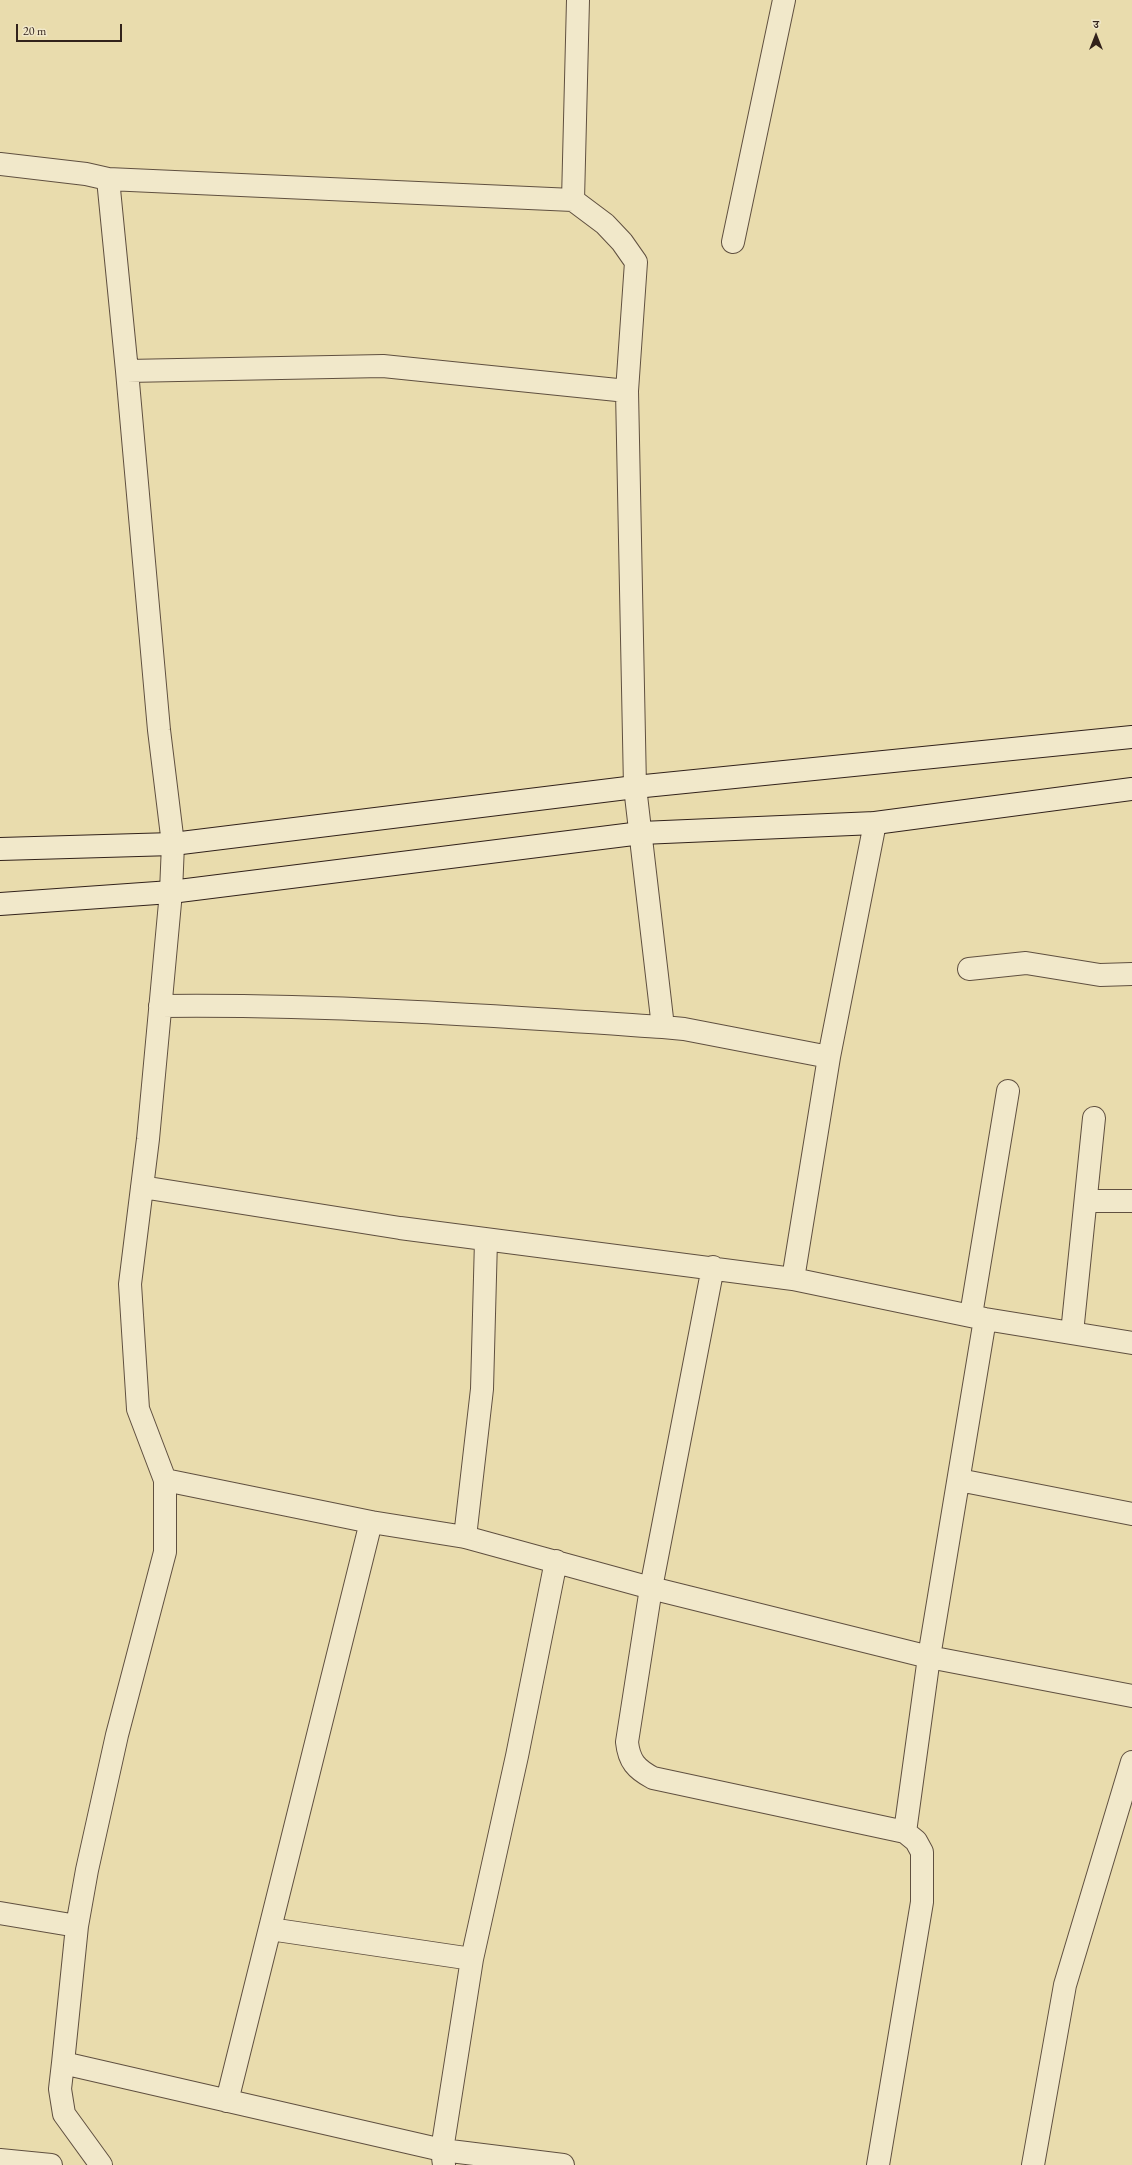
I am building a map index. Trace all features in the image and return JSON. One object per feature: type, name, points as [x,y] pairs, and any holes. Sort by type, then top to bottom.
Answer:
[{"type":"street","points":[[572,200],[578,0]]},
{"type":"street","points":[[733,242],[784,0]]},
{"type":"street","points":[[0,164],[86,174],[108,180],[572,200],[605,224],[622,242],[636,262],[628,392],[635,787],[663,1027]]},
{"type":"street","points":[[101,2165],[64,2114],[60,2089],[77,1926],[116,1735],[165,1552],[165,1480],[138,1408],[130,1284],[142,1187],[160,1006],[171,892],[173,844],[159,730],[127,371],[108,180]]},
{"type":"street","points":[[127,371],[383,366],[628,392]]},
{"type":"street","points":[[0,849],[173,844],[635,787],[1132,737]]},
{"type":"street","points":[[0,904],[171,892],[641,833],[875,823],[1132,789]]},
{"type":"street","points":[[793,1279],[829,1057],[875,823]]},
{"type":"street","points":[[969,969],[1026,963],[1100,975],[1132,974]]},
{"type":"street","points":[[160,1006],[223,1005],[445,1012],[663,1027],[684,1029],[829,1057]]},
{"type":"street","points":[[905,1832],[929,1657],[959,1480],[978,1317],[1008,1091]]},
{"type":"street","points":[[1072,1333],[1094,1118]]},
{"type":"street","points":[[142,1187],[486,1240],[713,1267],[793,1279],[978,1317],[1132,1343]]},
{"type":"street","points":[[1086,1201],[1132,1201]]},
{"type":"street","points":[[465,1536],[482,1389],[486,1240]]},
{"type":"street","points":[[713,1267],[651,1588],[627,1742],[628,1754],[633,1765],[653,1778],[905,1832],[916,1841],[922,1852],[922,1902],[878,2165]]},
{"type":"street","points":[[165,1480],[371,1522],[465,1536],[651,1588],[929,1657],[1132,1696]]},
{"type":"street","points":[[959,1480],[1132,1514]]},
{"type":"street","points":[[227,2101],[371,1522]]},
{"type":"street","points":[[443,2157],[472,1959],[517,1756],[556,1561]]},
{"type":"street","points":[[1033,2165],[1065,1985],[1132,1762]]},
{"type":"street","points":[[0,1913],[77,1926]]},
{"type":"street","points":[[270,1929],[472,1959]]},
{"type":"street","points":[[63,2063],[227,2101],[443,2157],[563,2165]]},
{"type":"street","points":[[0,2160],[51,2165]]}]
